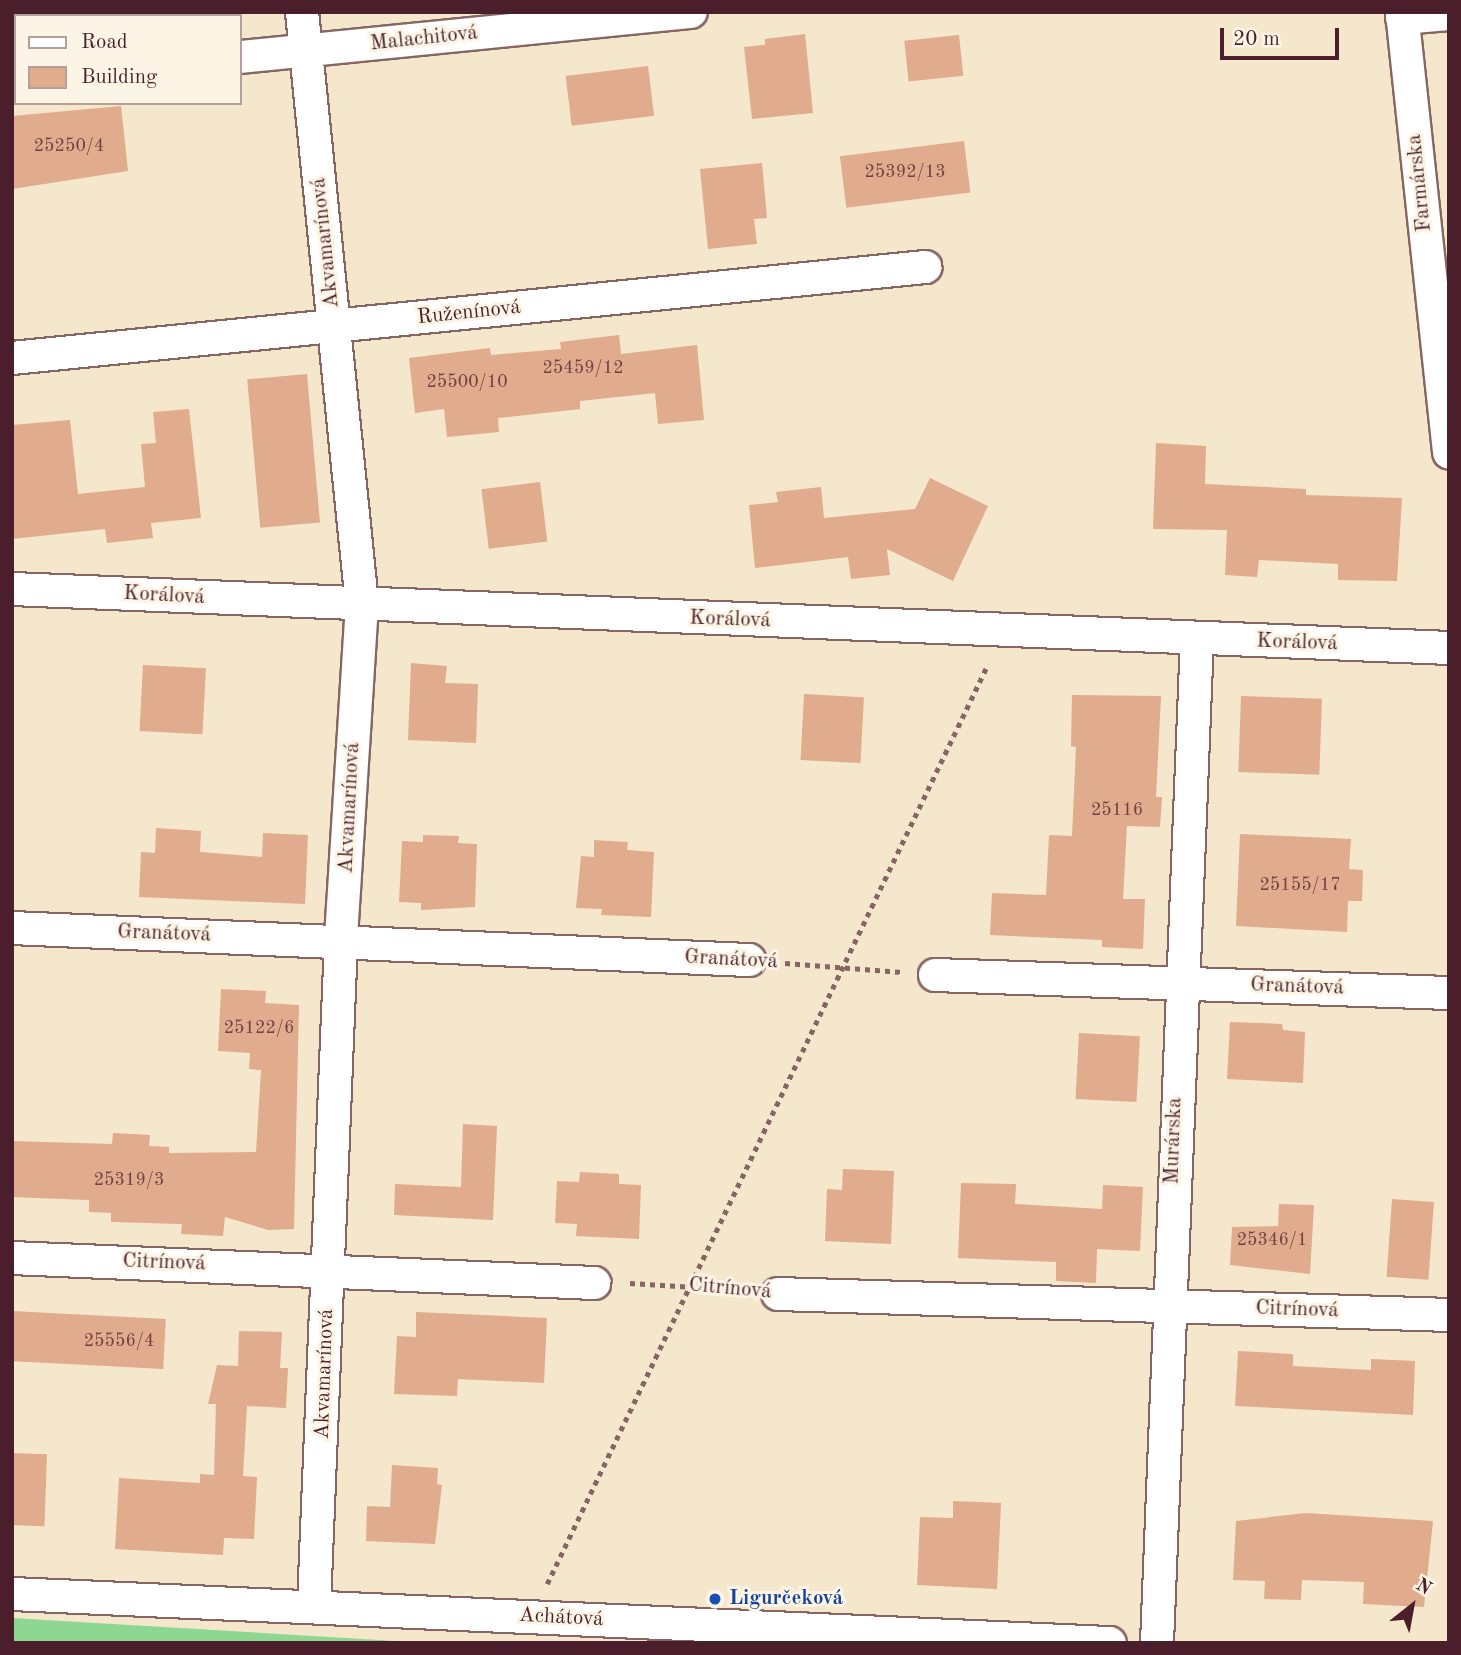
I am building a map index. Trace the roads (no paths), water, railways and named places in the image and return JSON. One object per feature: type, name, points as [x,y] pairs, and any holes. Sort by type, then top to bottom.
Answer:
[{"type":"street","name":"Akvamarínová","points":[[302,12],[362,604],[341,942],[330,1268],[314,1606]]},
{"type":"street","name":"Malachitová","points":[[242,57],[691,12]]},
{"type":"street","name":"Farmárska","points":[[1449,14],[1402,15],[1443,348],[1449,453]]},
{"type":"street","name":"Ruženínová","points":[[12,358],[925,267]]},
{"type":"street","name":"Korálová","points":[[12,589],[1003,632],[1449,648]]},
{"type":"street","name":"Murárska","points":[[1157,1643],[1167,1307],[1197,639]]},
{"type":"street","name":"Granátová","points":[[12,928],[749,960]]},
{"type":"street","name":"Granátová","points":[[934,975],[1449,993]]},
{"type":"street","name":"Citrínová","points":[[12,1258],[330,1268],[594,1283]]},
{"type":"street","name":"Citrínová","points":[[778,1294],[1449,1315]]},
{"type":"street","name":"Achátová","points":[[12,1594],[1110,1643]]},
{"type":"place","name":"Ligurčeková","points":[[715,1599]]}]
